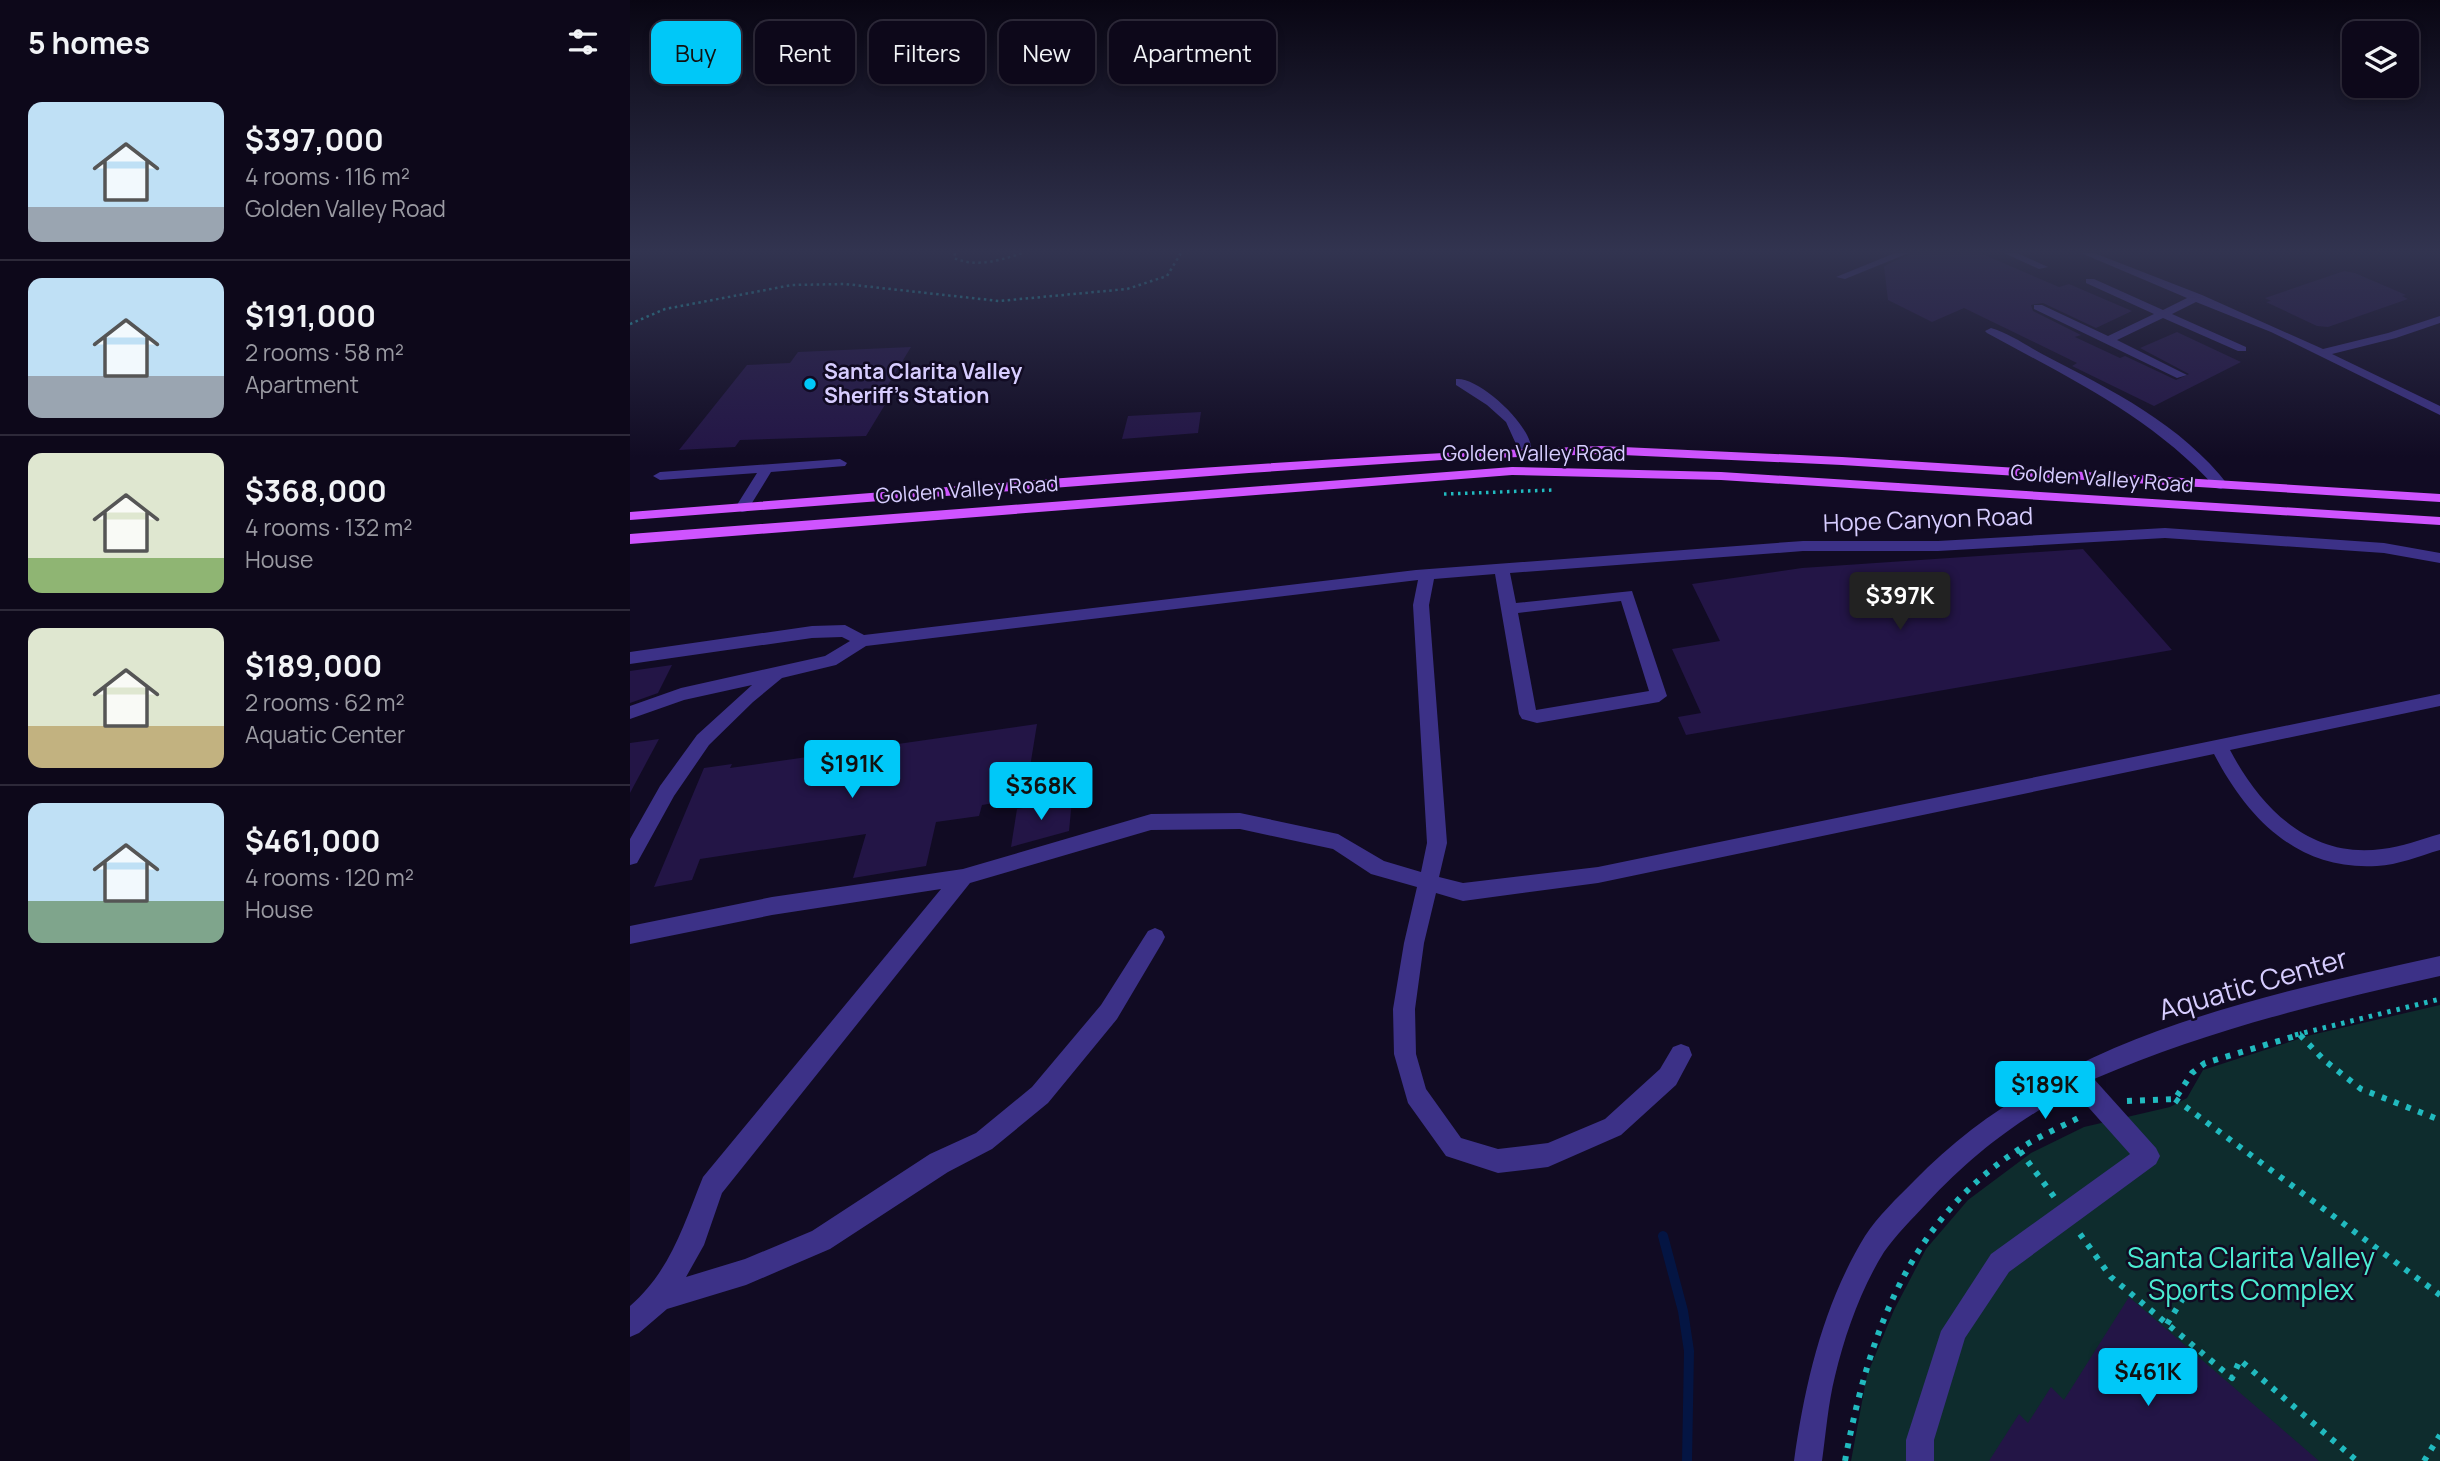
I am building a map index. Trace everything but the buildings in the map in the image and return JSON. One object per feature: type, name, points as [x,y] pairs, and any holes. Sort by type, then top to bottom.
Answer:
[{"type":"main road","name":"Golden Valley Road","points":[[630,516],[1249,469],[1601,450],[1842,461],[2440,498]]},
{"type":"main road","name":"Golden Valley Road","points":[[630,539],[1512,471],[1721,476],[2440,520]]},
{"type":"street","points":[[2068,321],[2181,375]]},
{"type":"street","points":[[2108,340],[2149,321]]},
{"type":"street","points":[[2180,321],[2242,349]]},
{"type":"street","points":[[2254,321],[2324,352],[2440,411]]},
{"type":"street","points":[[2324,352],[2392,336],[2434,321]]},
{"type":"street","points":[[1991,331],[2143,415],[2201,461],[2221,485]]},
{"type":"street","points":[[1460,382],[1486,398],[1511,419],[1524,437],[1526,452]]},
{"type":"street","points":[[660,476],[840,463]]},
{"type":"street","points":[[742,508],[767,468]]},
{"type":"street","name":"Hope Canyon Road","points":[[862,641],[1421,575],[1803,546],[1938,545],[2165,533],[2384,548],[2440,558]]},
{"type":"street","points":[[1502,569],[1509,609],[1528,714],[1537,717],[1660,696],[1627,595],[1509,609]]},
{"type":"street","points":[[1421,575],[1437,843],[1414,943],[1404,1009],[1405,1054],[1416,1096],[1454,1148],[1498,1161],[1548,1155],[1613,1127],[1668,1077],[1681,1055]]},
{"type":"street","points":[[630,658],[812,632],[845,631],[862,641],[830,661],[681,694],[630,713]]},
{"type":"street","points":[[630,857],[667,790],[703,740],[777,673]]},
{"type":"street","points":[[630,935],[772,906],[963,877],[1151,822],[1240,821],[1338,842],[1378,868],[1463,892],[1598,875],[2440,700]]},
{"type":"street","points":[[2219,746],[2237,784],[2259,811],[2292,839],[2333,857],[2378,858],[2440,842]]},
{"type":"street","points":[[630,1324],[659,1298],[695,1236],[712,1186],[963,877]]},
{"type":"street","points":[[659,1298],[746,1272],[821,1240],[939,1163],[984,1141],[1040,1095],[1110,1012],[1155,937]]},
{"type":"street","name":"Aquatic Center","points":[[1808,1461],[1821,1378],[1847,1304],[1873,1247],[1929,1177],[1982,1132],[2076,1076],[2142,1046],[2217,1019],[2440,965]]},
{"type":"street","points":[[1920,1461],[1920,1440],[1954,1331],[2000,1264],[2148,1156],[2076,1076]]},
{"type":"path","points":[[1437,495],[1557,490]]},
{"type":"path","points":[[1845,1461],[1857,1390],[1891,1292],[1918,1248],[1948,1210],[1970,1189],[2020,1151],[2068,1123],[2124,1101],[2175,1099],[2182,1093],[2183,1085],[2196,1068],[2250,1046],[2280,1042],[2299,1034],[2440,999]]},
{"type":"path","points":[[2299,1034],[2324,1060],[2361,1088],[2440,1120]]},
{"type":"path","points":[[2175,1099],[2440,1295]]},
{"type":"path","points":[[2020,1151],[2111,1277],[2232,1378],[2240,1360],[2357,1461]]},
{"type":"path","points":[[2167,1324],[2192,1284]]},
{"type":"path","points":[[2424,1461],[2440,1435]]},
{"type":"green space","name":"Santa Clarita Valley Sports Complex","points":[[2440,1005],[2440,1461],[1851,1461],[1867,1375],[1894,1310],[1926,1249],[1968,1200],[2031,1153],[2084,1127],[2170,1107],[2187,1098],[2203,1070],[2311,1035]]},
{"type":"waterway","points":[[1663,1236],[1683,1311],[1689,1351],[1687,1461]]},
{"type":"place","name":"Santa Clarita Valley Sheriff’s Station","points":[[810,384]]}]
